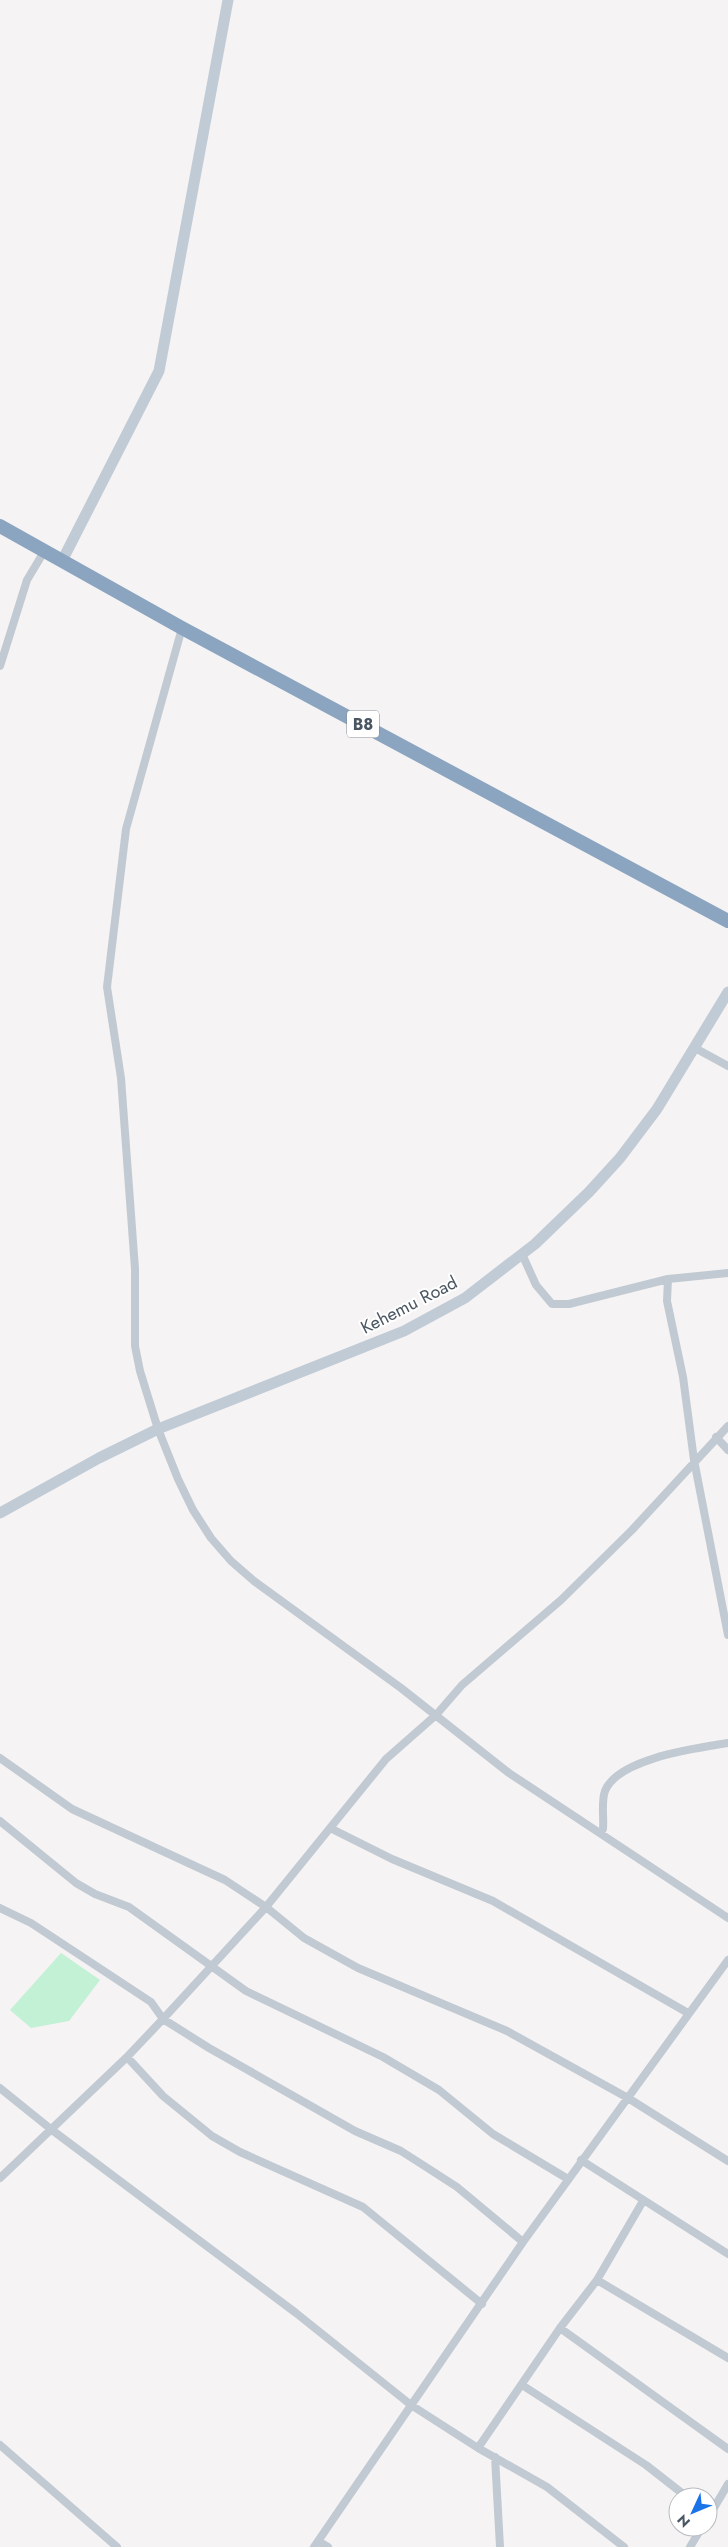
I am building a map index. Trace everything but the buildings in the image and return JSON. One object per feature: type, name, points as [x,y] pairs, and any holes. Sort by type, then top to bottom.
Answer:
[{"type":"highway","name":"B8","points":[[0,526],[182,628],[728,921]]},
{"type":"street","points":[[62,561],[159,371],[228,0]]},
{"type":"street","points":[[0,666],[27,580],[45,550]]},
{"type":"street","points":[[182,628],[126,829],[107,987],[121,1078],[135,1269],[135,1346],[140,1371],[158,1429],[192,1510],[211,1538],[231,1561],[254,1581],[436,1715],[509,1773],[728,1918]]},
{"type":"street","name":"Kehemu Road","points":[[0,1513],[91,1462],[158,1429],[404,1331],[465,1298],[522,1254],[566,1216],[620,1158],[657,1109],[728,992]]},
{"type":"street","points":[[695,1048],[728,1066]]},
{"type":"street","points":[[522,1254],[536,1285],[552,1304],[569,1304],[668,1279],[728,1274]]},
{"type":"street","points":[[668,1279],[667,1300],[683,1377],[694,1460],[728,1635]]},
{"type":"street","points":[[0,2178],[126,2058],[163,2019],[266,1907],[386,1760],[436,1715],[462,1685],[561,1600],[594,1569],[694,1460],[728,1426]]},
{"type":"street","points":[[716,1437],[728,1450]]},
{"type":"street","points":[[600,1833],[603,1830],[605,1791],[619,1775],[657,1758],[684,1750],[728,1743]]},
{"type":"street","points":[[0,1758],[72,1809],[225,1880],[266,1907],[304,1938],[358,1968],[507,2031],[628,2098],[728,2161]]},
{"type":"street","points":[[0,1821],[76,1883],[95,1894],[129,1907],[197,1958],[212,1965],[246,1991],[376,2053],[439,2090],[493,2134],[568,2179]]},
{"type":"street","points":[[330,1828],[392,1859],[493,1901],[688,2013]]},
{"type":"street","points":[[0,1908],[31,1923],[151,2002],[163,2019],[355,2130],[401,2151],[457,2187],[523,2242]]},
{"type":"street","points":[[328,2547],[316,2544],[523,2242],[728,1960]]},
{"type":"street","points":[[126,2058],[163,2096],[212,2136],[240,2152],[363,2207],[482,2304]]},
{"type":"street","points":[[0,2088],[52,2130],[296,2313],[411,2405],[478,2448],[547,2487],[624,2547]]},
{"type":"street","points":[[581,2160],[728,2254]]},
{"type":"street","points":[[478,2448],[560,2328],[597,2280],[643,2201]]},
{"type":"street","points":[[597,2280],[728,2358]]},
{"type":"street","points":[[560,2328],[728,2449]]},
{"type":"street","points":[[522,2385],[646,2464],[675,2487]]},
{"type":"street","points":[[0,2445],[117,2547]]},
{"type":"street","points":[[495,2457],[500,2547]]},
{"type":"street","points":[[718,2501],[728,2484]]},
{"type":"green space","points":[[61,1953],[100,1980],[69,2021],[31,2028],[10,2010]]}]
